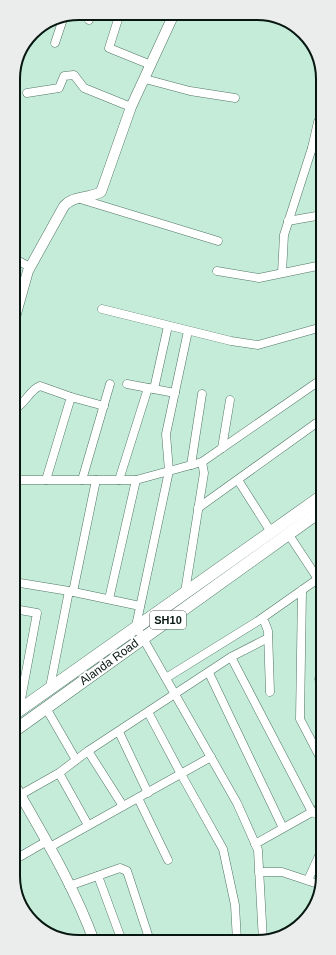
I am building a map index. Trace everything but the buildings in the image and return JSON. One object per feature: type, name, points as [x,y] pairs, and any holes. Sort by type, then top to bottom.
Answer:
[{"type":"main road","name":"Alanda Road","points":[[20,710],[136,626],[316,500]]},
{"type":"main road","name":"Alanda Road","points":[[20,727],[143,637],[316,515]]},
{"type":"street","points":[[118,20],[109,48],[150,65]]},
{"type":"street","points":[[20,301],[30,267],[64,206],[68,201],[101,192],[131,107],[171,20]]},
{"type":"street","points":[[55,43],[62,23]]},
{"type":"street","points":[[27,93],[59,88],[64,76],[74,75],[84,88],[131,107]]},
{"type":"street","points":[[145,79],[190,91],[235,98]]},
{"type":"street","points":[[282,273],[284,235],[312,148],[316,131]]},
{"type":"street","points":[[312,148],[316,148]]},
{"type":"street","points":[[76,198],[218,241]]},
{"type":"street","points":[[288,221],[316,216]]},
{"type":"street","points":[[20,262],[30,267]]},
{"type":"street","points":[[217,271],[259,278],[316,266]]},
{"type":"street","points":[[102,309],[231,341],[258,345],[316,330]]},
{"type":"street","points":[[119,480],[151,388],[168,326]]},
{"type":"street","points":[[188,331],[166,434],[169,471],[136,626],[237,803],[258,850],[263,934]]},
{"type":"street","points":[[20,480],[136,480],[202,462],[316,383]]},
{"type":"street","points":[[82,480],[110,384]]},
{"type":"street","points":[[127,384],[175,393]]},
{"type":"street","points":[[20,406],[34,389],[40,386],[71,397],[104,406]]},
{"type":"street","points":[[191,465],[202,394]]},
{"type":"street","points":[[46,480],[71,397]]},
{"type":"street","points":[[222,448],[230,400]]},
{"type":"street","points":[[198,508],[316,423]]},
{"type":"street","points":[[185,592],[204,473],[202,462]]},
{"type":"street","points":[[50,687],[96,480]]},
{"type":"street","points":[[108,599],[136,480]]},
{"type":"street","points":[[238,480],[271,532]]},
{"type":"street","points":[[289,535],[316,572]]},
{"type":"street","points":[[166,678],[262,619],[316,581]]},
{"type":"street","points":[[20,583],[71,591],[140,606]]},
{"type":"street","points":[[302,590],[300,719],[316,750]]},
{"type":"street","points":[[20,610],[37,613],[20,697]]},
{"type":"street","points":[[262,619],[267,627],[270,692]]},
{"type":"street","points":[[91,935],[48,844],[20,795],[59,773],[88,751],[231,658],[268,638]]},
{"type":"street","points":[[231,658],[316,813]]},
{"type":"street","points":[[209,673],[283,828]]},
{"type":"street","points":[[46,708],[76,760]]},
{"type":"street","points":[[148,712],[223,849],[235,905],[237,935]]},
{"type":"street","points":[[119,732],[148,793]]},
{"type":"street","points":[[88,751],[123,806]]},
{"type":"street","points":[[20,857],[88,826],[211,758]]},
{"type":"street","points":[[59,773],[88,826]]},
{"type":"street","points":[[138,798],[168,860]]},
{"type":"street","points":[[255,844],[283,828],[316,815]]},
{"type":"street","points":[[308,880],[316,862]]},
{"type":"street","points":[[69,886],[120,868],[127,871],[148,935]]},
{"type":"street","points":[[259,872],[282,872],[316,883]]},
{"type":"street","points":[[98,876],[120,935]]}]
